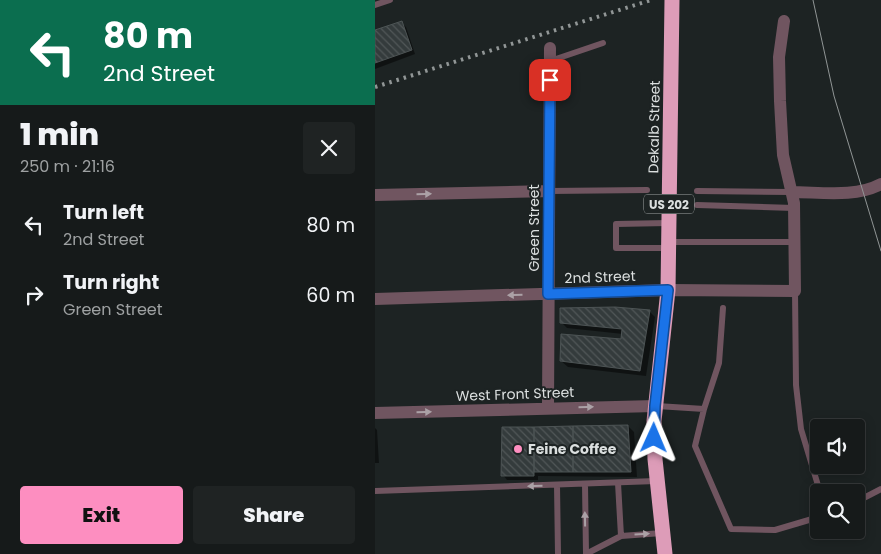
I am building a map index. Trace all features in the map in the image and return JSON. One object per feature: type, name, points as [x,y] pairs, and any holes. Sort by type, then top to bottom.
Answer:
[{"type":"highway","name":"Dekalb Street","points":[[665,554],[654,438],[655,406],[668,290],[672,0]]},
{"type":"street","points":[[784,21],[779,57],[780,101],[783,155],[794,208],[795,291]]},
{"type":"street","name":"Green Street","points":[[548,408],[550,48]]},
{"type":"street","points":[[791,192],[855,192],[881,184]]},
{"type":"street","points":[[375,195],[549,190]]},
{"type":"street","name":"2nd Street","points":[[375,299],[668,290],[795,291]]},
{"type":"street","name":"West Front Street","points":[[375,413],[655,406]]},
{"type":"lane","points":[[375,5],[390,0]]},
{"type":"lane","points":[[550,61],[603,43]]},
{"type":"lane","points":[[549,190],[647,190]]},
{"type":"lane","points":[[697,191],[791,192]]},
{"type":"lane","points":[[697,205],[794,208]]},
{"type":"lane","points":[[669,224],[616,224],[616,248],[795,242]]},
{"type":"lane","points":[[795,291],[796,385],[801,429],[818,484]]},
{"type":"lane","points":[[723,308],[719,363],[704,409],[695,446],[731,530],[775,530],[810,520]]},
{"type":"lane","points":[[655,406],[704,409]]},
{"type":"lane","points":[[375,491],[658,481]]},
{"type":"lane","points":[[618,483],[621,536]]},
{"type":"lane","points":[[585,484],[586,554],[621,536],[663,535]]},
{"type":"lane","points":[[557,485],[558,554]]},
{"type":"lane","points":[[865,497],[881,489]]},
{"type":"building","points":[[402,21],[412,50],[375,63],[375,30]]},
{"type":"building","points":[[615,307],[650,310],[640,371],[560,361],[561,334],[621,339],[622,329],[560,323],[560,308]]},
{"type":"building","points":[[628,425],[631,472],[573,472],[573,426]]},
{"type":"building","points":[[573,426],[573,472],[534,472],[534,427]]},
{"type":"building","name":"Feine Coffee","points":[[502,427],[534,427],[534,476],[501,476]]},
{"type":"tram line","points":[[813,0],[834,96],[881,251]]},
{"type":"railway","points":[[375,87],[651,0]]},
{"type":"place","name":"Feine Coffee","points":[[518,449]]},
{"type":"route","points":[[550,80],[548,294],[668,290],[657,383],[654,438]]}]
